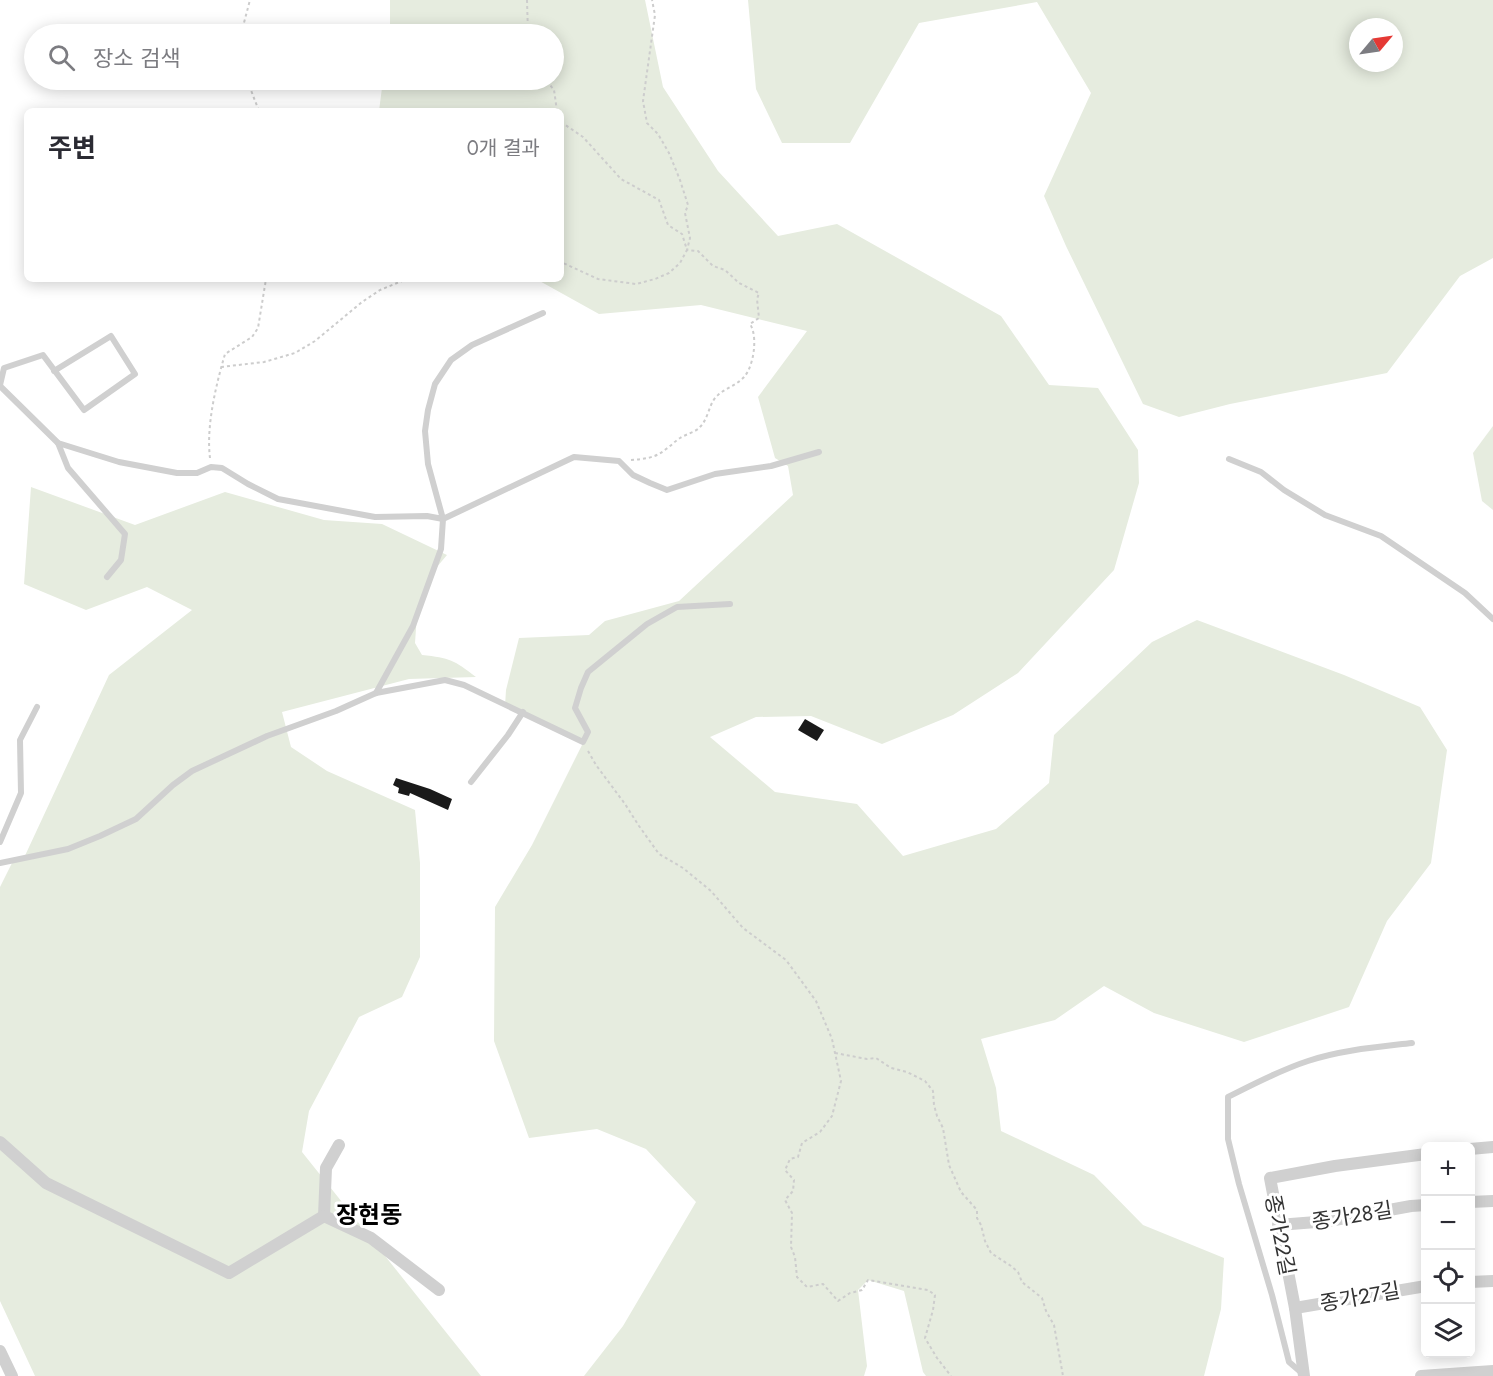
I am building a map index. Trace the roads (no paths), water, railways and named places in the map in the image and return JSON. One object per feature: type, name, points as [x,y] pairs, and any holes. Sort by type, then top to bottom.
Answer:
[{"type":"street","points":[[0,1142],[46,1183],[229,1273],[324,1216]]},
{"type":"street","points":[[324,1216],[326,1168],[339,1145]]},
{"type":"street","points":[[1475,1149],[1493,1147]]},
{"type":"street","name":"종가22길","points":[[1304,1375],[1295,1308],[1269,1178],[1421,1155]]},
{"type":"street","points":[[1475,1202],[1493,1201]]},
{"type":"street","name":"종가28길","points":[[1278,1225],[1329,1221],[1421,1205]]},
{"type":"street","points":[[324,1216],[371,1238],[439,1290]]},
{"type":"street","points":[[1475,1282],[1493,1281]]},
{"type":"street","name":"종가27길","points":[[1295,1308],[1421,1287]]},
{"type":"street","points":[[0,1351],[6,1371]]},
{"type":"street","points":[[1421,1376],[1493,1371]]},
{"type":"lane","points":[[376,693],[413,626],[441,549],[443,519],[429,464],[425,431],[435,384],[451,360],[472,345],[543,313]]},
{"type":"lane","points":[[4,368],[43,355],[54,371],[84,410],[135,374],[111,336],[54,371]]},
{"type":"lane","points":[[0,360],[4,368],[0,386],[58,443],[68,468],[125,534],[122,560],[107,577]]},
{"type":"lane","points":[[58,443],[118,462],[177,473],[197,473],[211,467],[222,468],[278,499],[375,518],[427,516],[443,519],[574,457],[619,461],[633,475],[667,490],[715,474],[771,466],[819,452]]},
{"type":"lane","points":[[1229,459],[1261,472],[1284,490],[1325,515],[1381,536],[1465,593],[1493,619]]},
{"type":"lane","points":[[0,863],[68,849],[100,836],[136,819],[192,771],[267,736],[336,711],[376,693],[445,680],[464,685],[583,742],[588,732],[575,708],[588,672],[647,624],[677,607],[730,604]]},
{"type":"lane","points":[[0,842],[21,793],[20,740],[37,707]]},
{"type":"lane","points":[[471,782],[524,712]]},
{"type":"lane","points":[[1304,1375],[1289,1362],[1239,1184],[1228,1139],[1228,1097],[1274,1074],[1309,1060],[1356,1050],[1412,1043]]},
{"type":"district","name":"장현동","points":[[369,1214]]}]
